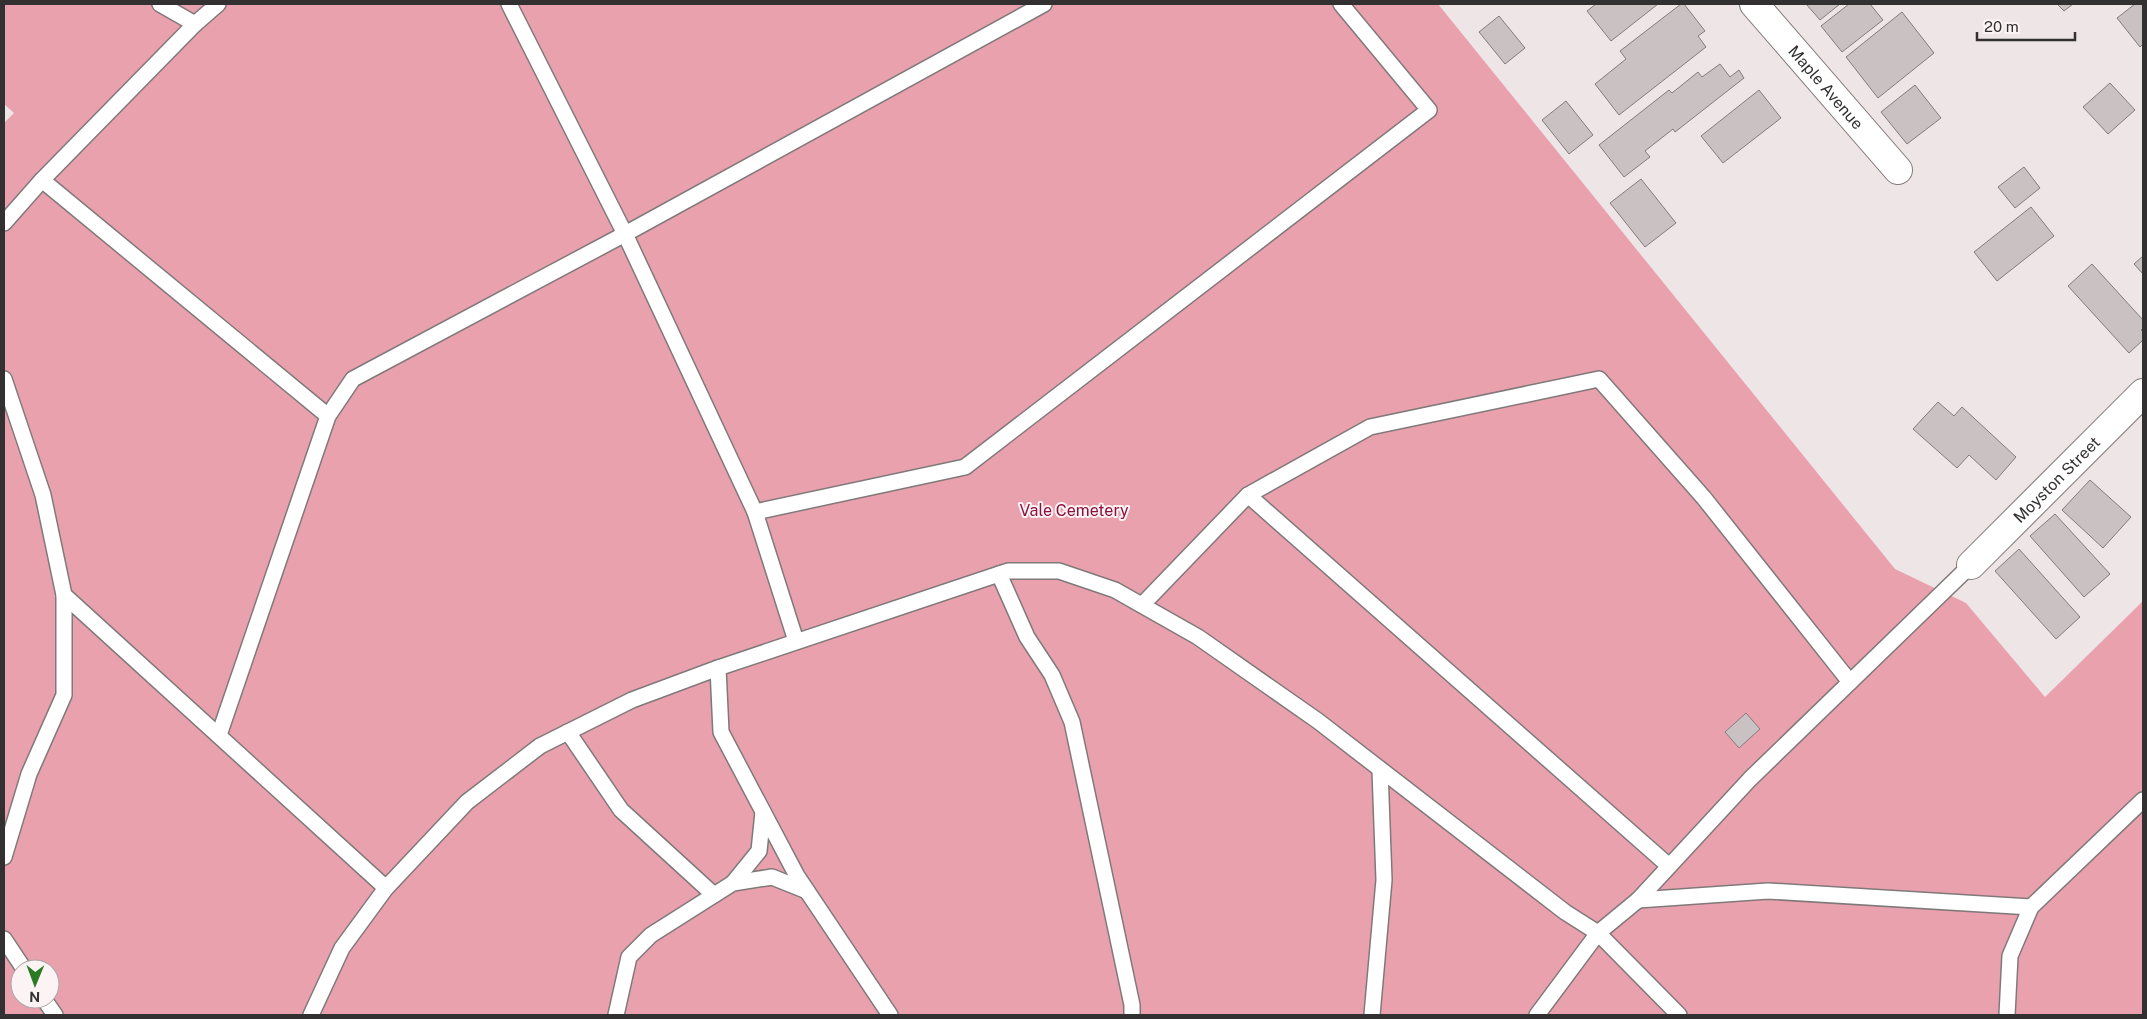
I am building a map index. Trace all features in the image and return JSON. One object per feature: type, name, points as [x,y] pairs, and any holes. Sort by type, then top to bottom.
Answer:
[{"type":"street","name":"Maple Avenue","points":[[1754,4],[1898,170]]},
{"type":"street","name":"Moyston Street","points":[[1971,565],[2143,393]]},
{"type":"lane","points":[[160,4],[195,24]]},
{"type":"lane","points":[[4,223],[42,180],[195,24],[218,4]]},
{"type":"lane","points":[[509,4],[625,234],[755,512],[796,641]]},
{"type":"lane","points":[[219,735],[328,416],[353,379],[625,234],[1044,4]]},
{"type":"lane","points":[[755,512],[965,466],[1429,110],[1341,4]]},
{"type":"lane","points":[[42,180],[328,416]]},
{"type":"lane","points":[[4,379],[43,495],[64,595],[64,695],[29,774],[4,857]]},
{"type":"lane","points":[[1142,605],[1248,495],[1370,427],[1600,379],[1704,498],[1850,682]]},
{"type":"lane","points":[[1248,495],[1669,866]]},
{"type":"lane","points":[[1537,1015],[1598,933],[1638,900],[1750,779],[1971,565]]},
{"type":"lane","points":[[311,1015],[342,948],[386,888],[467,802],[540,746],[632,700],[796,641],[1008,571],[1059,570],[1115,590],[1142,605],[1206,643],[1318,721],[1565,912],[1598,933],[1679,1015]]},
{"type":"lane","points":[[999,574],[1027,637],[1052,675],[1072,722],[1132,1005],[1132,1015]]},
{"type":"lane","points":[[64,595],[386,888]]},
{"type":"lane","points":[[718,668],[721,732],[806,890],[890,1015]]},
{"type":"lane","points":[[568,732],[621,810],[714,895]]},
{"type":"lane","points":[[1372,1015],[1384,880],[1380,770]]},
{"type":"lane","points":[[2006,1015],[2010,956],[2032,906],[2143,800]]},
{"type":"lane","points":[[616,1015],[629,958],[651,935],[733,883],[759,851],[763,812]]},
{"type":"lane","points":[[733,883],[772,877],[806,890]]},
{"type":"lane","points":[[1638,900],[1768,891],[2032,906]]},
{"type":"lane","points":[[4,939],[17,959]]},
{"type":"green space","name":"Vale Cemetery","points":[[4,4],[1438,4],[1895,569],[1966,603],[2045,697],[2143,601],[2143,1015],[4,1015],[4,123],[14,113],[4,104]]},
{"type":"building","points":[[1596,4],[1658,4],[1611,41],[1587,11]]},
{"type":"building","points":[[1681,4],[1684,4],[1705,31],[1698,36],[1706,47],[1619,115],[1595,84],[1626,59],[1620,51]]},
{"type":"building","points":[[1806,4],[1840,4],[1820,20]]},
{"type":"building","points":[[1849,4],[1870,4],[1883,20],[1842,52],[1821,26]]},
{"type":"building","points":[[2057,4],[2073,4],[2064,11]]},
{"type":"building","points":[[2135,4],[2143,4],[2143,44],[2140,47],[2117,18]]},
{"type":"building","points":[[1902,12],[1934,53],[1878,98],[1846,57]]},
{"type":"building","points":[[1499,16],[1525,48],[1505,64],[1479,32]]},
{"type":"building","points":[[1720,64],[1730,77],[1739,70],[1744,78],[1675,132],[1673,129],[1645,151],[1650,157],[1624,177],[1599,145],[1669,90],[1672,93],[1698,72],[1702,77]]},
{"type":"building","points":[[2110,83],[2135,110],[2108,134],[2083,107]]},
{"type":"building","points":[[1915,85],[1941,118],[1907,144],[1881,112]]},
{"type":"building","points":[[1759,90],[1781,118],[1723,163],[1701,136]]},
{"type":"building","points":[[1566,101],[1593,135],[1569,154],[1542,120]]},
{"type":"building","points":[[2024,167],[2040,188],[2015,208],[1998,187]]},
{"type":"building","points":[[1641,179],[1676,223],[1645,247],[1610,203]]},
{"type":"building","points":[[2031,207],[2054,236],[1997,281],[1974,252]]},
{"type":"building","points":[[2143,256],[2143,274],[2134,264]]},
{"type":"building","points":[[2092,264],[2143,320],[2143,328],[2141,330],[2143,332],[2143,340],[2129,353],[2068,286]]},
{"type":"building","points":[[1938,402],[1954,416],[1962,407],[2016,457],[1996,480],[1969,455],[1957,468],[1913,429]]},
{"type":"building","points":[[2090,480],[2131,517],[2103,548],[2062,510]]},
{"type":"building","points":[[2055,514],[2110,574],[2084,597],[2030,536]]},
{"type":"building","points":[[2019,549],[2080,617],[2056,639],[1995,571]]},
{"type":"building","points":[[1746,713],[1760,729],[1739,748],[1725,732]]}]
